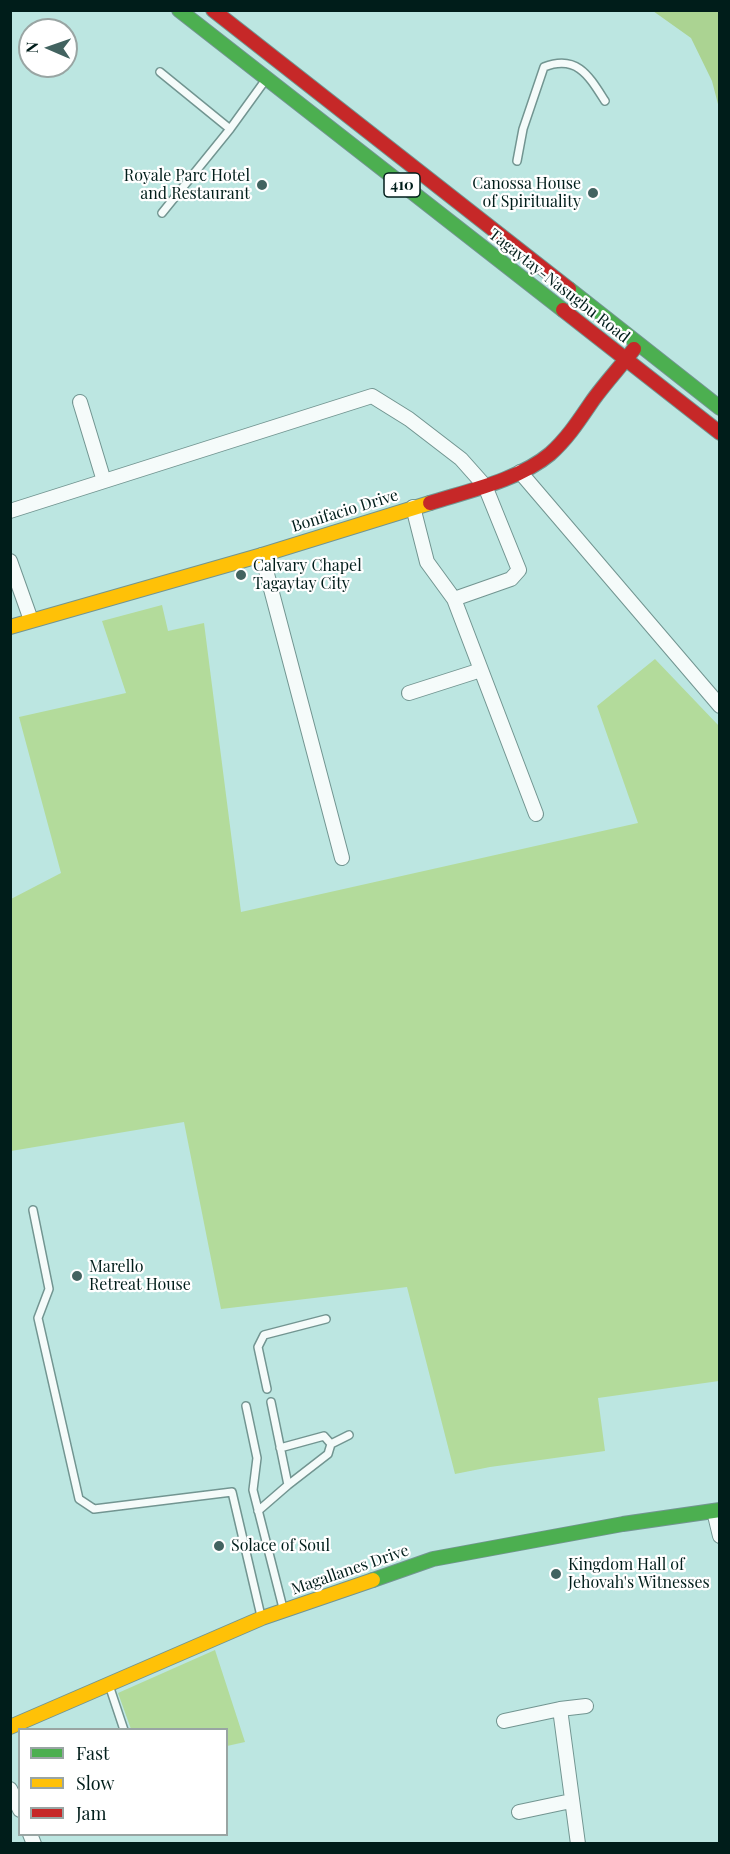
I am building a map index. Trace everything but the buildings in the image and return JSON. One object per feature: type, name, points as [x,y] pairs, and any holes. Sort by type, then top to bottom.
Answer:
[{"type":"street","name":"Tagaytay-Nasugbu Road","points":[[178,10],[720,433]]},
{"type":"street","name":"Tagaytay-Nasugbu Road","points":[[213,10],[720,408]]},
{"type":"street","name":"Bonifacio Drive","points":[[10,627],[262,555],[484,486],[520,472],[549,455],[572,432],[594,399],[637,345]]},
{"type":"street","points":[[10,511],[372,396],[409,419],[460,459],[484,486],[519,570],[512,579],[454,600]]},
{"type":"street","points":[[80,402],[104,481]]},
{"type":"street","points":[[520,472],[720,706]]},
{"type":"street","points":[[413,507],[426,562],[454,600],[536,814]]},
{"type":"street","points":[[262,555],[342,858]]},
{"type":"street","points":[[10,561],[31,620]]},
{"type":"street","points":[[409,693],[481,670]]},
{"type":"street","points":[[717,1511],[720,1536]]},
{"type":"street","name":"Magallanes Drive","points":[[10,1727],[262,1618],[433,1559],[602,1527],[717,1511]]},
{"type":"street","points":[[504,1721],[586,1706]]},
{"type":"street","points":[[560,1709],[571,1801],[579,1844]]},
{"type":"street","points":[[10,1789],[18,1806]]},
{"type":"street","points":[[519,1812],[571,1801]]},
{"type":"lane","points":[[517,161],[523,129],[544,67],[554,63],[572,63],[589,75],[605,101]]},
{"type":"lane","points":[[160,72],[230,129]]},
{"type":"lane","points":[[162,213],[230,129],[266,80]]},
{"type":"lane","points":[[33,1210],[49,1289],[38,1318],[79,1499],[94,1509],[232,1492],[262,1618]]},
{"type":"lane","points":[[267,1389],[258,1347],[264,1335],[326,1319]]},
{"type":"lane","points":[[271,1402],[288,1485]]},
{"type":"lane","points":[[246,1406],[257,1458],[253,1490],[284,1610]]},
{"type":"lane","points":[[258,1511],[328,1454],[331,1444],[350,1435]]},
{"type":"lane","points":[[280,1449],[324,1436],[331,1444]]},
{"type":"lane","points":[[109,1685],[123,1728]]},
{"type":"green space","points":[[653,11],[719,11],[719,108],[712,81],[691,38]]},
{"type":"green space","points":[[162,605],[168,631],[204,623],[241,912],[638,823],[597,706],[655,659],[719,726],[719,1381],[598,1398],[605,1451],[455,1474],[407,1287],[221,1309],[184,1122],[11,1151],[11,899],[61,873],[19,717],[126,693],[102,621]]},
{"type":"green space","points":[[215,1650],[245,1742],[228,1746],[228,1728],[131,1728],[118,1693]]},
{"type":"traffic: fast","points":[[179,10],[563,310]]},
{"type":"traffic: fast","points":[[569,289],[720,408]]},
{"type":"traffic: fast","points":[[373,1580],[433,1559],[623,1524],[720,1510]]},
{"type":"traffic: slow","points":[[10,627],[262,555],[430,503]]},
{"type":"traffic: slow","points":[[10,1727],[262,1618],[373,1580]]},
{"type":"traffic: jam","points":[[213,10],[569,289]]},
{"type":"traffic: jam","points":[[563,310],[720,433]]},
{"type":"traffic: jam","points":[[430,503],[508,478],[524,471],[550,454],[568,435],[634,349]]},
{"type":"place","name":"Royale Parc Hotel and Restaurant","points":[[262,185]]},
{"type":"place","name":"Canossa House of Spirituality","points":[[593,193]]},
{"type":"place","name":"Calvary Chapel Tagaytay City","points":[[241,575]]},
{"type":"place","name":"Marello Retreat House","points":[[77,1276]]},
{"type":"place","name":"Solace of Soul","points":[[219,1546]]},
{"type":"place","name":"Kingdom Hall of Jehovah's Witnesses","points":[[556,1574]]}]
